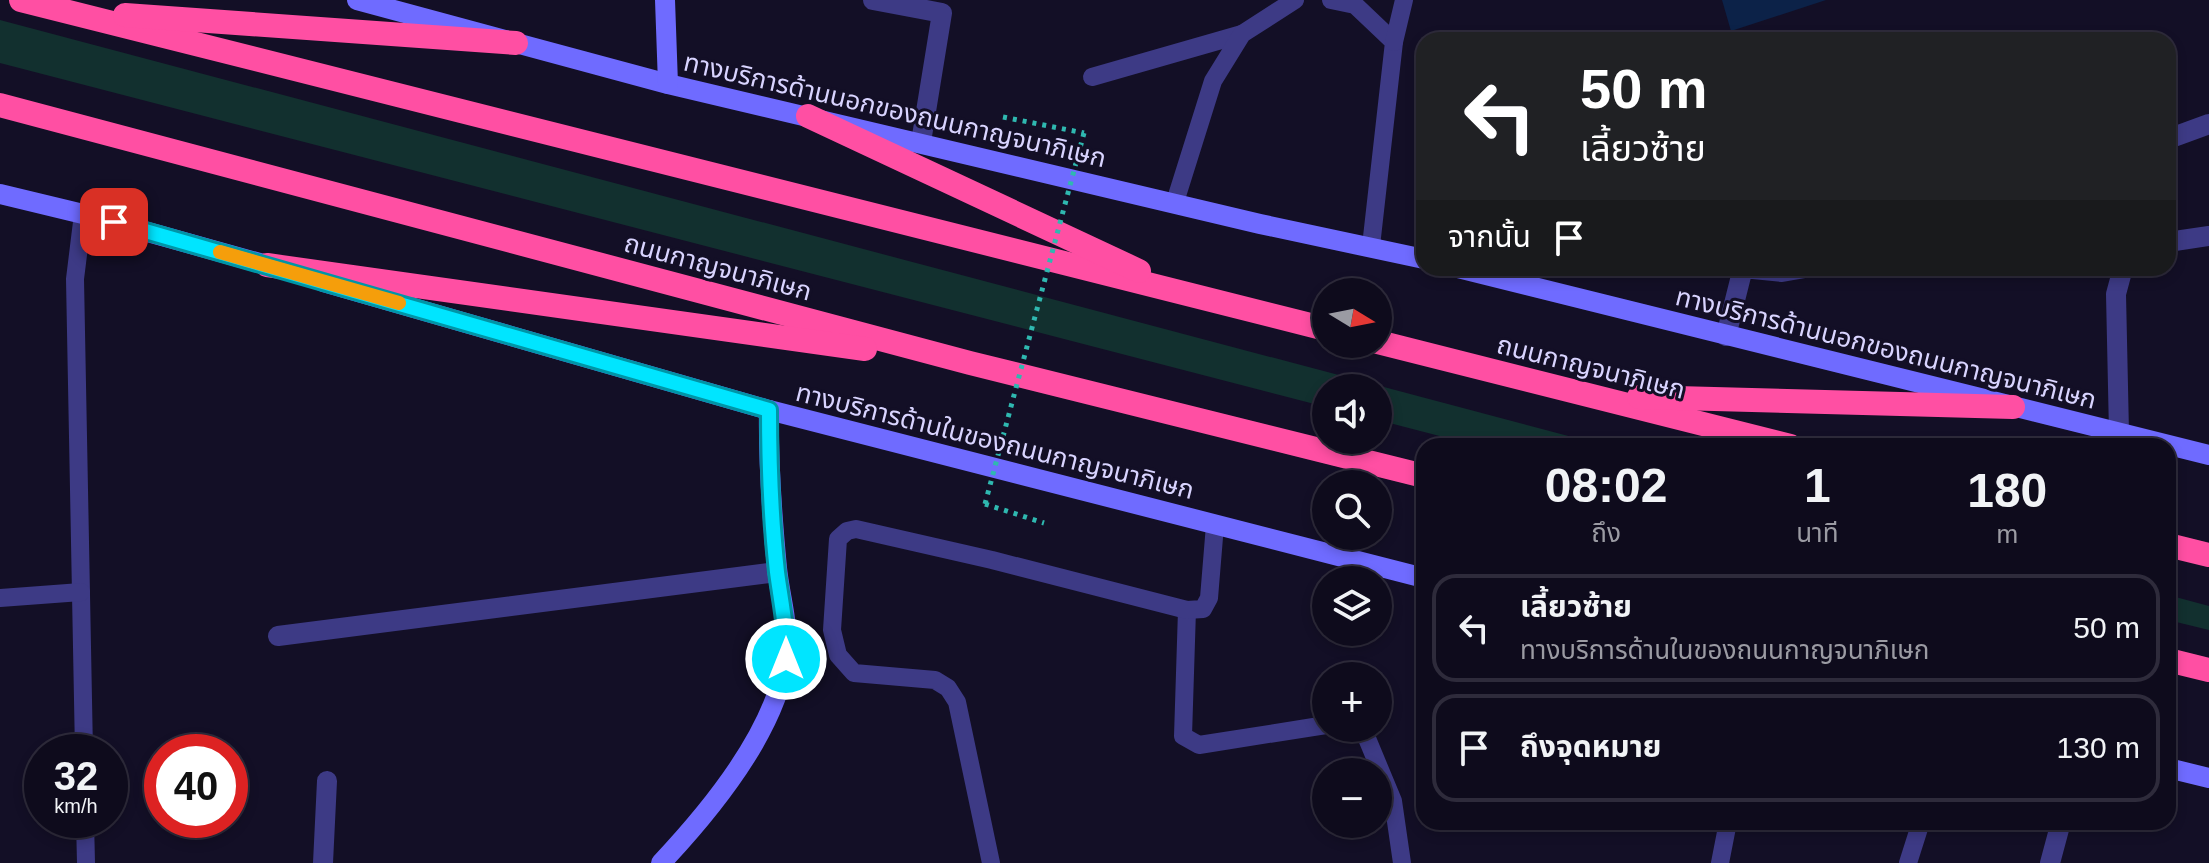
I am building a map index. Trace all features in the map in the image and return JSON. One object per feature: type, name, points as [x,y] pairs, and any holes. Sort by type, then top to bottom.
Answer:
[{"type":"highway","points":[[21,0],[1312,325]]},
{"type":"highway","points":[[63,11],[516,43]]},
{"type":"highway","name":"ถนนกาญจนาภิเษก","points":[[0,105],[970,363],[1416,474]]},
{"type":"highway","points":[[808,116],[1191,295]]},
{"type":"highway","points":[[267,265],[970,363]]},
{"type":"highway","name":"ถนนกาญจนาภิเษก","points":[[1392,346],[1758,438]]},
{"type":"highway","points":[[1592,396],[2013,407]]},
{"type":"highway","points":[[2176,547],[2209,555]]},
{"type":"highway","points":[[2176,662],[2209,670]]},
{"type":"main road","name":"ทางบริการด้านนอกของถนนกาญจนาภิเษก","points":[[357,0],[668,84],[1260,224],[1416,257]]},
{"type":"main road","points":[[665,0],[668,84]]},
{"type":"main road","name":"ทางบริการด้านในของถนนกาญจนาภิเษก","points":[[0,194],[267,265],[769,410],[1416,576]]},
{"type":"main road","name":"ทางบริการด้านนอกของถนนกาญจนาภิเษก","points":[[1490,276],[2139,438]]},
{"type":"main road","points":[[661,863],[737,773],[776,698],[786,659],[787,625],[777,572],[768,460],[769,410]]},
{"type":"main road","name":"ทางบริการด้านนอกของถนนกาญจนาภิเษก","points":[[2176,447],[2209,455]]},
{"type":"main road","points":[[2176,770],[2209,778]]},
{"type":"street","points":[[873,0],[943,6],[921,142]]},
{"type":"street","points":[[2176,136],[2209,124]]},
{"type":"street","points":[[2176,241],[2209,236]]},
{"type":"street","points":[[1726,336],[1741,276]]},
{"type":"street","points":[[2119,433],[2116,294],[2121,276]]},
{"type":"street","points":[[278,636],[777,572]]},
{"type":"street","points":[[323,863],[327,781]]},
{"type":"street","points":[[2050,863],[2059,830]]},
{"type":"lane","points":[[1092,77],[1242,34],[1295,0]]},
{"type":"lane","points":[[1331,0],[1355,5],[1394,42]]},
{"type":"lane","points":[[1371,246],[1394,42],[1404,0]]},
{"type":"lane","points":[[1175,202],[1213,81],[1242,34]]},
{"type":"lane","points":[[83,214],[75,279],[84,734]]},
{"type":"lane","points":[[991,863],[957,702],[948,688],[935,680],[854,673],[838,655],[832,630],[838,539],[847,531],[856,529],[1187,610],[1203,609],[1209,598],[1215,525]]},
{"type":"lane","points":[[0,598],[81,592]]},
{"type":"lane","points":[[1187,610],[1183,736],[1199,745],[1312,727]]},
{"type":"lane","points":[[1368,742],[1393,801],[1402,863]]},
{"type":"lane","points":[[1720,863],[1726,830]]},
{"type":"lane","points":[[1908,863],[1918,830]]},
{"type":"lane","points":[[85,838],[86,863]]},
{"type":"path","points":[[1003,117],[1084,133],[985,504],[1044,523]]},
{"type":"green space","points":[[0,20],[1335,374],[1312,374],[1312,403],[0,63]]},
{"type":"green space","points":[[1392,389],[1576,438],[1447,438],[1392,424]]},
{"type":"green space","points":[[2176,597],[2209,606],[2209,630],[2176,622]]},
{"type":"water","points":[[1722,0],[1826,0],[1731,31]]},
{"type":"slow traffic","points":[[220,252],[399,303]]},
{"type":"route","points":[[114,222],[769,410],[768,460],[777,572],[787,625],[786,659]]}]
